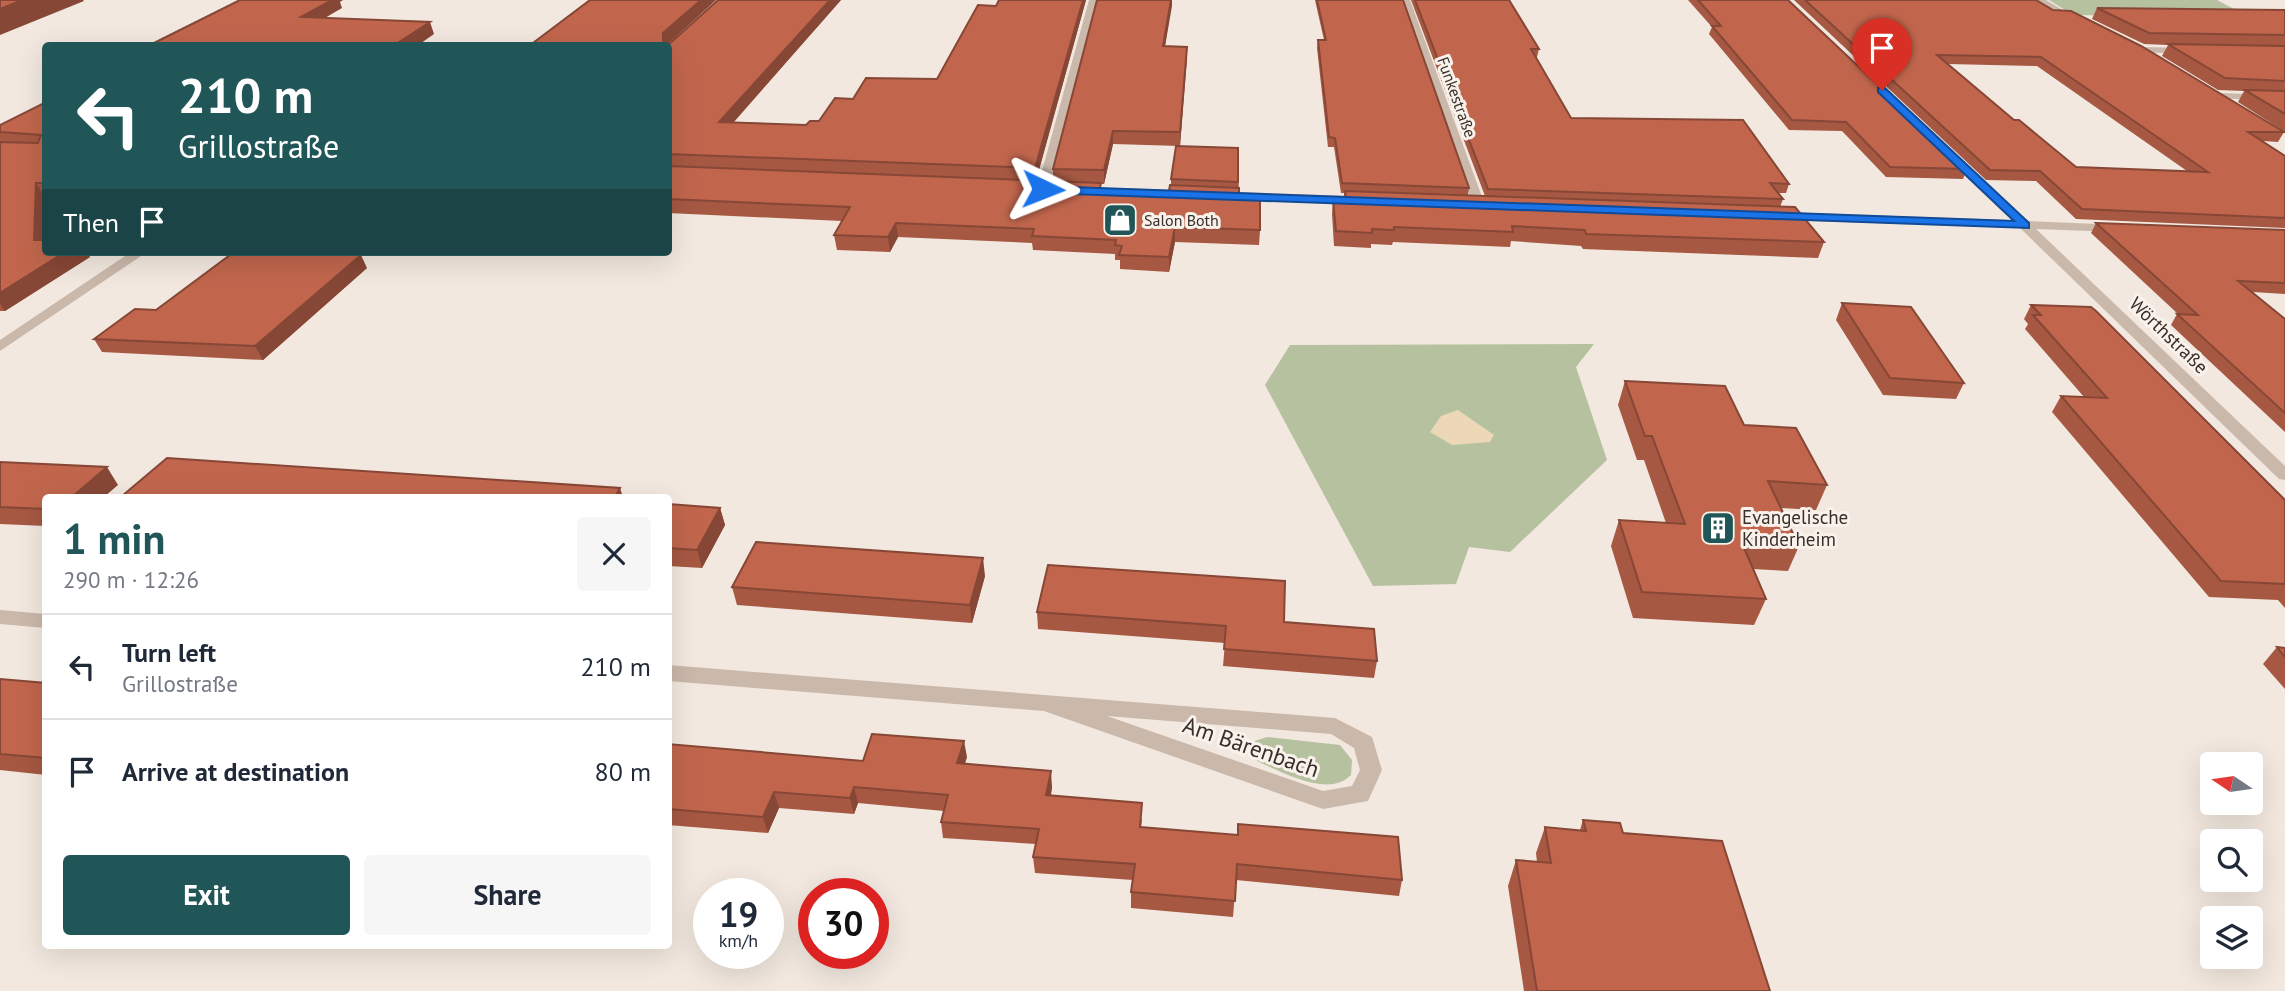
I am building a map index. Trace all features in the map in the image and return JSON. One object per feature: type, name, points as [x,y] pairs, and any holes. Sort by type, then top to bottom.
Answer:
[{"type":"street","points":[[1056,190],[1093,0]]},
{"type":"street","name":"Funkestraße","points":[[1406,0],[1472,205],[1493,205]]},
{"type":"street","points":[[2040,0],[2070,18],[2093,27]]},
{"type":"street","points":[[2128,43],[2163,63]]},
{"type":"street","points":[[2141,50],[2193,51]]},
{"type":"street","points":[[2207,90],[2241,111]]},
{"type":"street","points":[[2218,96],[2285,98]]},
{"type":"street","name":"Wörthstraße","points":[[1939,144],[2285,475]]},
{"type":"street","points":[[1029,188],[1370,201]]},
{"type":"street","points":[[1768,215],[2133,229]]},
{"type":"street","points":[[0,347],[134,256]]},
{"type":"street","points":[[0,617],[42,621]]},
{"type":"street","name":"Am Bärenbach","points":[[672,673],[1335,726],[1364,743],[1371,770],[1360,794],[1323,800],[1051,705]]},
{"type":"green space","points":[[2049,0],[2217,0],[2249,17],[2073,15]]},
{"type":"green space","points":[[1594,344],[1576,367],[1607,460],[1510,552],[1469,547],[1456,584],[1373,586],[1265,385],[1290,345]]},
{"type":"green space","points":[[1267,737],[1340,745],[1352,760],[1351,775],[1342,781],[1319,784],[1269,767],[1253,757],[1255,741]]},
{"type":"sand","points":[[1458,410],[1494,435],[1490,442],[1452,445],[1430,432],[1441,416]]},
{"type":"building","points":[[0,0],[22,0],[0,9]]},
{"type":"building","points":[[240,0],[332,0],[301,17],[430,22],[399,42],[156,42]]},
{"type":"building","points":[[590,0],[701,0],[663,33],[663,42],[534,42]]},
{"type":"building","points":[[718,0],[830,0],[719,122],[806,125],[810,121],[819,121],[835,98],[853,99],[866,78],[937,79],[978,5],[996,6],[999,0],[1083,0],[1035,168],[672,154],[671,42]]},
{"type":"building","points":[[1097,0],[1171,0],[1163,46],[1187,47],[1180,132],[1113,131],[1104,170],[1053,169]]},
{"type":"building","points":[[1317,0],[1403,0],[1469,188],[1342,183],[1335,138],[1329,137],[1318,40],[1326,40]]},
{"type":"building","points":[[1415,0],[1509,0],[1539,49],[1531,49],[1571,118],[1743,120],[1789,184],[1770,183],[1783,199],[1488,189]]},
{"type":"building","points":[[1698,0],[1788,0],[1967,169],[1890,167],[1846,122],[1792,120],[1712,26],[1721,26]]},
{"type":"building","points":[[1805,0],[2036,0],[2053,10],[2071,11],[2141,46],[2284,132],[2248,132],[2285,156],[2285,218],[2082,209],[2040,171],[1990,170]],"holes":[[[1937,55],[2041,57],[2208,172],[2076,167],[2019,120],[2014,120]]]},
{"type":"building","points":[[2097,8],[2285,10],[2285,35],[2149,33]]},
{"type":"building","points":[[2168,44],[2285,46],[2285,81],[2225,78]]},
{"type":"building","points":[[2245,90],[2285,91],[2285,114]]},
{"type":"building","points":[[42,104],[42,183],[36,183],[34,240],[42,240],[42,256],[59,256],[0,293],[0,142],[38,143],[41,135],[0,132],[0,125]]},
{"type":"building","points":[[1176,146],[1238,148],[1238,182],[1171,179]]},
{"type":"building","points":[[672,166],[1101,183],[1099,192],[1168,196],[1170,185],[1239,188],[1239,196],[1260,197],[1260,230],[1175,227],[1169,257],[1119,255],[1122,246],[1115,245],[1116,240],[1032,236],[1034,229],[896,223],[888,237],[834,235],[850,207],[672,199]]},
{"type":"building","points":[[1345,191],[1795,207],[1824,242],[1586,234],[1585,230],[1512,226],[1513,232],[1394,227],[1394,230],[1372,229],[1372,233],[1336,231],[1333,199],[1346,199]]},
{"type":"building","points":[[2096,223],[2285,230],[2285,283],[2238,281],[2285,319],[2285,413],[2177,314],[2198,315]]},
{"type":"building","points":[[229,256],[360,256],[255,346],[94,339],[135,309],[156,310]]},
{"type":"building","points":[[1842,303],[1911,307],[1964,383],[1890,378]]},
{"type":"building","points":[[2031,305],[2091,307],[2285,500],[2285,584],[2221,581],[2061,396],[2107,398],[2033,315],[2041,315]]},
{"type":"building","name":"Evangelische Kinderheim","points":[[1625,381],[1725,386],[1744,425],[1796,428],[1827,485],[1768,481],[1799,546],[1742,543],[1766,599],[1642,592],[1619,520],[1685,524],[1652,436],[1645,436]]},
{"type":"building","points":[[167,458],[620,488],[617,494],[124,494]]},
{"type":"building","points":[[0,462],[107,467],[76,494],[42,494],[42,509],[0,507]]},
{"type":"building","points":[[672,504],[720,508],[697,550],[672,548]]},
{"type":"building","points":[[756,542],[983,558],[970,605],[732,587]]},
{"type":"building","points":[[1048,565],[1285,581],[1284,622],[1374,629],[1377,661],[1224,649],[1226,626],[1037,612]]},
{"type":"building","points":[[2277,647],[2285,648],[2285,657]]},
{"type":"building","points":[[0,679],[42,683],[42,758],[0,754]]},
{"type":"building","points":[[872,734],[964,741],[957,763],[1051,771],[1046,795],[1142,803],[1140,827],[1238,835],[1238,824],[1398,837],[1402,880],[1237,864],[1235,901],[1131,892],[1135,864],[1033,857],[1039,829],[941,822],[948,795],[854,787],[850,798],[774,792],[763,817],[672,809],[672,744],[863,761]]},
{"type":"building","points":[[1583,820],[1620,823],[1623,833],[1722,841],[1770,991],[1537,991],[1516,860],[1551,863],[1545,827],[1586,831]]},
{"type":"place","name":"Salon Both","points":[[1120,220]]},
{"type":"place","name":"Evangelische Kinderheim","points":[[1718,528]]},
{"type":"route","points":[[1043,189],[2025,225],[1882,90]]}]
